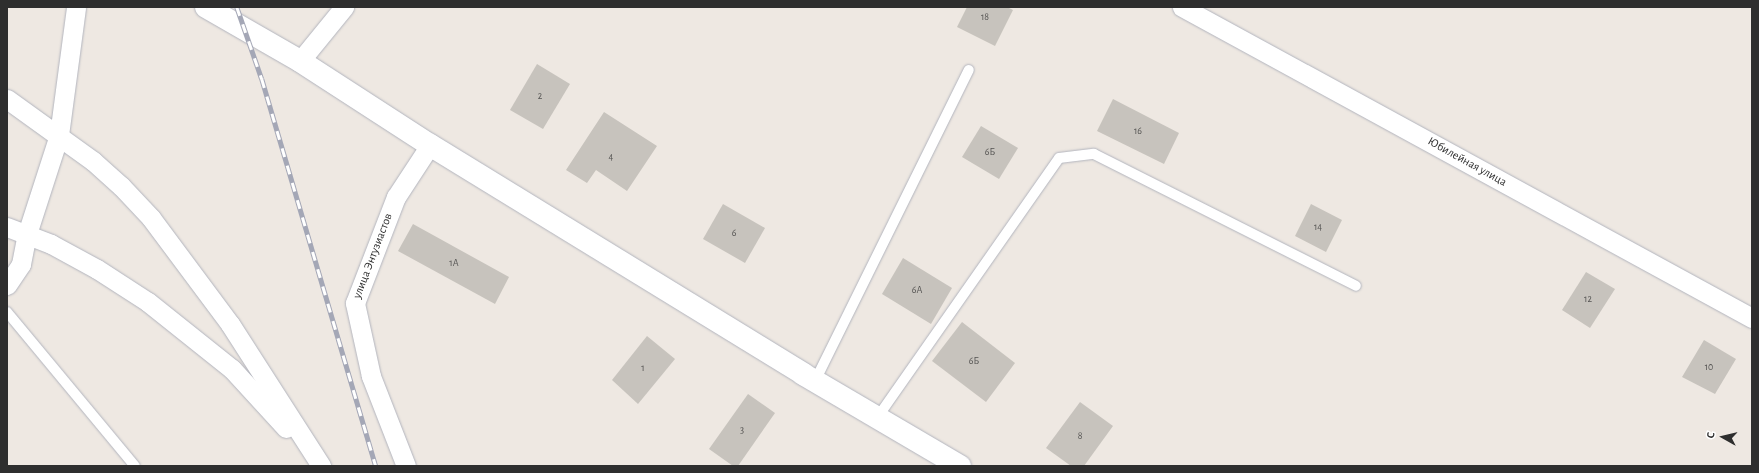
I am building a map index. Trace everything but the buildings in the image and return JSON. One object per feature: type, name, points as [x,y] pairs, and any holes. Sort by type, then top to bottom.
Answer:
[{"type":"street","points":[[7,284],[21,264],[27,234],[59,135],[76,7]]},
{"type":"street","points":[[206,7],[300,61],[430,145],[815,381],[960,466]]},
{"type":"street","points":[[300,61],[344,7]]},
{"type":"street","name":"Юбилейная улица","points":[[1182,7],[1752,318]]},
{"type":"street","points":[[7,99],[59,135],[121,186],[177,250],[230,324],[321,466]]},
{"type":"street","name":"улица Энтузиастов","points":[[406,466],[371,376],[355,303],[396,197],[430,145]]},
{"type":"street","points":[[7,227],[27,234],[121,284],[194,337],[232,369],[317,466]]},
{"type":"lane","points":[[815,381],[969,70]]},
{"type":"lane","points":[[877,418],[1059,158],[1094,154],[1356,286]]},
{"type":"lane","points":[[7,312],[135,466]]},
{"type":"railway","points":[[237,7],[262,79],[376,466]]}]
